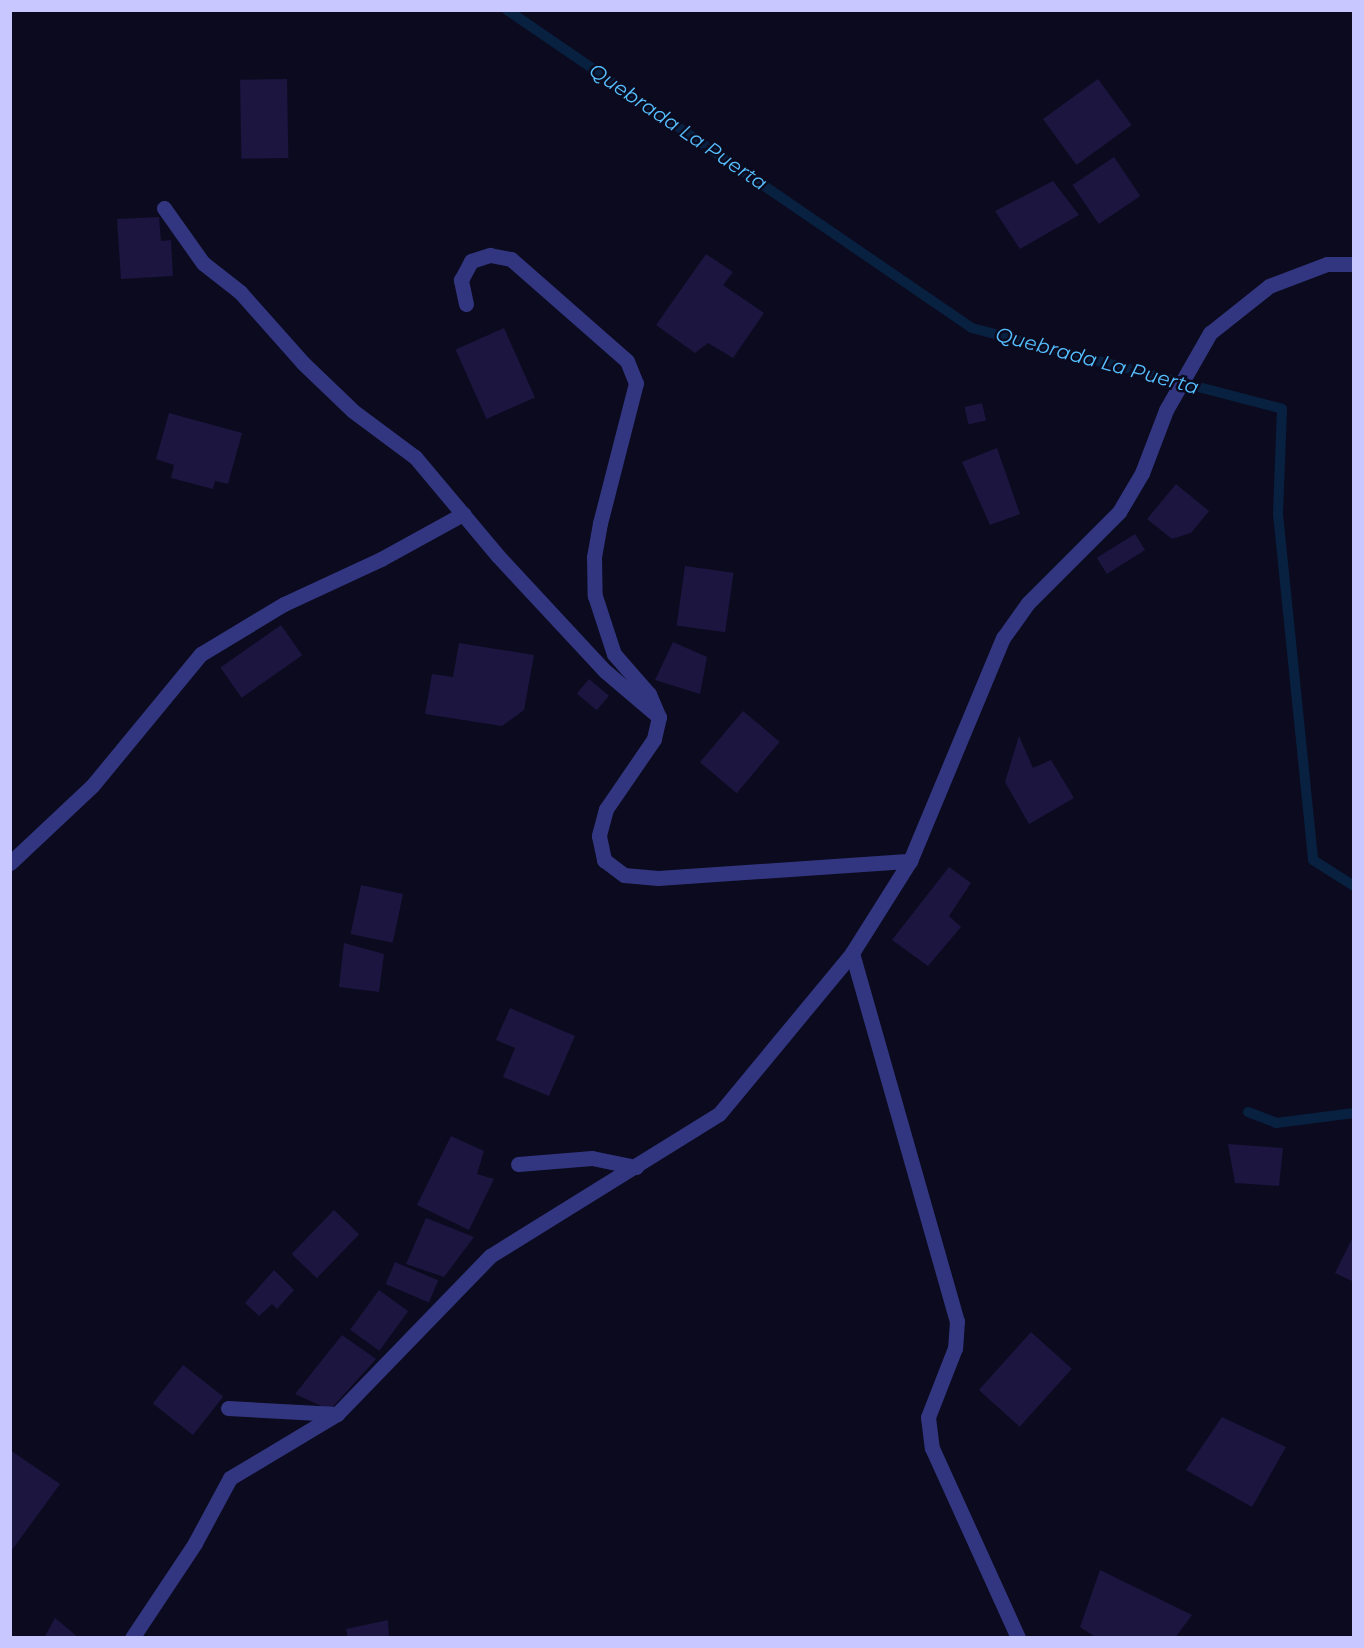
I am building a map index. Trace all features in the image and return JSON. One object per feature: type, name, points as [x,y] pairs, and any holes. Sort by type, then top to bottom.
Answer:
[{"type":"street","points":[[164,208],[203,263],[240,292],[303,363],[353,411],[415,457],[463,514],[605,671],[659,717]]},
{"type":"street","points":[[466,304],[461,280],[471,261],[490,255],[511,259],[627,361],[636,383],[600,522],[594,557],[595,596],[614,654],[649,694],[659,717],[654,739],[606,809],[598,836],[604,860],[624,875],[658,878],[910,861]]},
{"type":"street","points":[[132,1638],[195,1543],[230,1478],[337,1414],[490,1256],[719,1114],[852,953],[910,861],[1003,638],[1028,603],[1119,512],[1142,474],[1166,410],[1210,333],[1269,286],[1327,264],[1353,264]]},
{"type":"street","points":[[10,863],[92,786],[201,654],[284,604],[381,559],[463,514]]},
{"type":"street","points":[[852,953],[957,1321],[955,1348],[928,1416],[932,1448],[1017,1638]]},
{"type":"street","points":[[518,1164],[592,1158],[636,1167]]},
{"type":"street","points":[[228,1408],[337,1414]]},
{"type":"building","points":[[287,79],[288,158],[241,159],[240,80]]},
{"type":"building","points":[[1098,79],[1132,125],[1076,165],[1043,119]]},
{"type":"building","points":[[1114,157],[1140,196],[1099,224],[1073,185]]},
{"type":"building","points":[[1053,181],[1079,215],[1020,249],[995,211]]},
{"type":"building","points":[[159,217],[161,241],[171,240],[173,276],[121,279],[117,219]]},
{"type":"building","points":[[706,254],[733,272],[723,285],[764,313],[733,358],[708,343],[695,353],[656,325]]},
{"type":"building","points":[[504,328],[535,397],[486,419],[456,350]]},
{"type":"building","points":[[982,403],[986,421],[969,425],[964,407]]},
{"type":"building","points":[[169,413],[242,433],[228,484],[215,481],[213,489],[171,478],[174,465],[156,459]]},
{"type":"building","points":[[997,448],[1020,514],[990,525],[962,462]]},
{"type":"building","points":[[1176,484],[1209,511],[1191,533],[1172,539],[1147,519]]},
{"type":"building","points":[[1135,534],[1145,550],[1107,574],[1097,558]]},
{"type":"building","points":[[685,566],[734,573],[725,632],[677,625]]},
{"type":"building","points":[[281,625],[302,655],[242,698],[220,667]]},
{"type":"building","points":[[673,642],[707,657],[700,694],[655,680]]},
{"type":"building","points":[[459,643],[534,655],[524,710],[502,726],[425,714],[432,674],[453,677]]},
{"type":"building","points":[[589,679],[609,696],[597,710],[577,694]]},
{"type":"building","points":[[743,711],[780,742],[737,793],[700,762]]},
{"type":"building","points":[[1019,736],[1033,768],[1051,760],[1074,798],[1029,824],[1005,782]]},
{"type":"building","points":[[949,867],[971,883],[949,916],[961,927],[928,966],[892,940]]},
{"type":"building","points":[[361,885],[403,894],[393,943],[351,934]]},
{"type":"building","points":[[344,943],[384,954],[379,992],[339,987]]},
{"type":"building","points":[[510,1008],[575,1036],[549,1096],[503,1077],[515,1048],[496,1040]]},
{"type":"building","points":[[451,1136],[484,1151],[477,1174],[494,1179],[469,1230],[417,1205]]},
{"type":"building","points":[[1228,1144],[1283,1148],[1279,1186],[1235,1183]]},
{"type":"building","points":[[334,1210],[359,1234],[317,1278],[292,1254]]},
{"type":"building","points":[[426,1218],[474,1237],[444,1277],[406,1264]]},
{"type":"building","points":[[1354,1235],[1354,1282],[1335,1273]]},
{"type":"building","points":[[395,1262],[438,1280],[429,1302],[386,1284]]},
{"type":"building","points":[[274,1270],[294,1290],[277,1309],[272,1304],[259,1316],[245,1303]]},
{"type":"building","points":[[379,1290],[408,1311],[379,1351],[350,1330]]},
{"type":"building","points":[[1031,1332],[1072,1369],[1020,1427],[979,1390]]},
{"type":"building","points":[[342,1335],[376,1359],[330,1410],[295,1394]]},
{"type":"building","points":[[183,1365],[223,1396],[193,1435],[153,1404]]},
{"type":"building","points":[[1222,1417],[1286,1447],[1252,1507],[1186,1470]]},
{"type":"building","points":[[10,1450],[60,1484],[12,1550],[10,1548]]},
{"type":"building","points":[[1100,1570],[1192,1615],[1175,1638],[1097,1638],[1080,1627]]},
{"type":"building","points":[[55,1618],[79,1638],[44,1638]]},
{"type":"building","points":[[388,1620],[389,1638],[348,1638],[346,1629]]},
{"type":"waterway","name":"Quebrada La Puerta","points":[[507,10],[972,328],[1282,409],[1278,514],[1313,860],[1354,886]]},
{"type":"waterway","points":[[1248,1112],[1276,1123],[1354,1113]]}]
